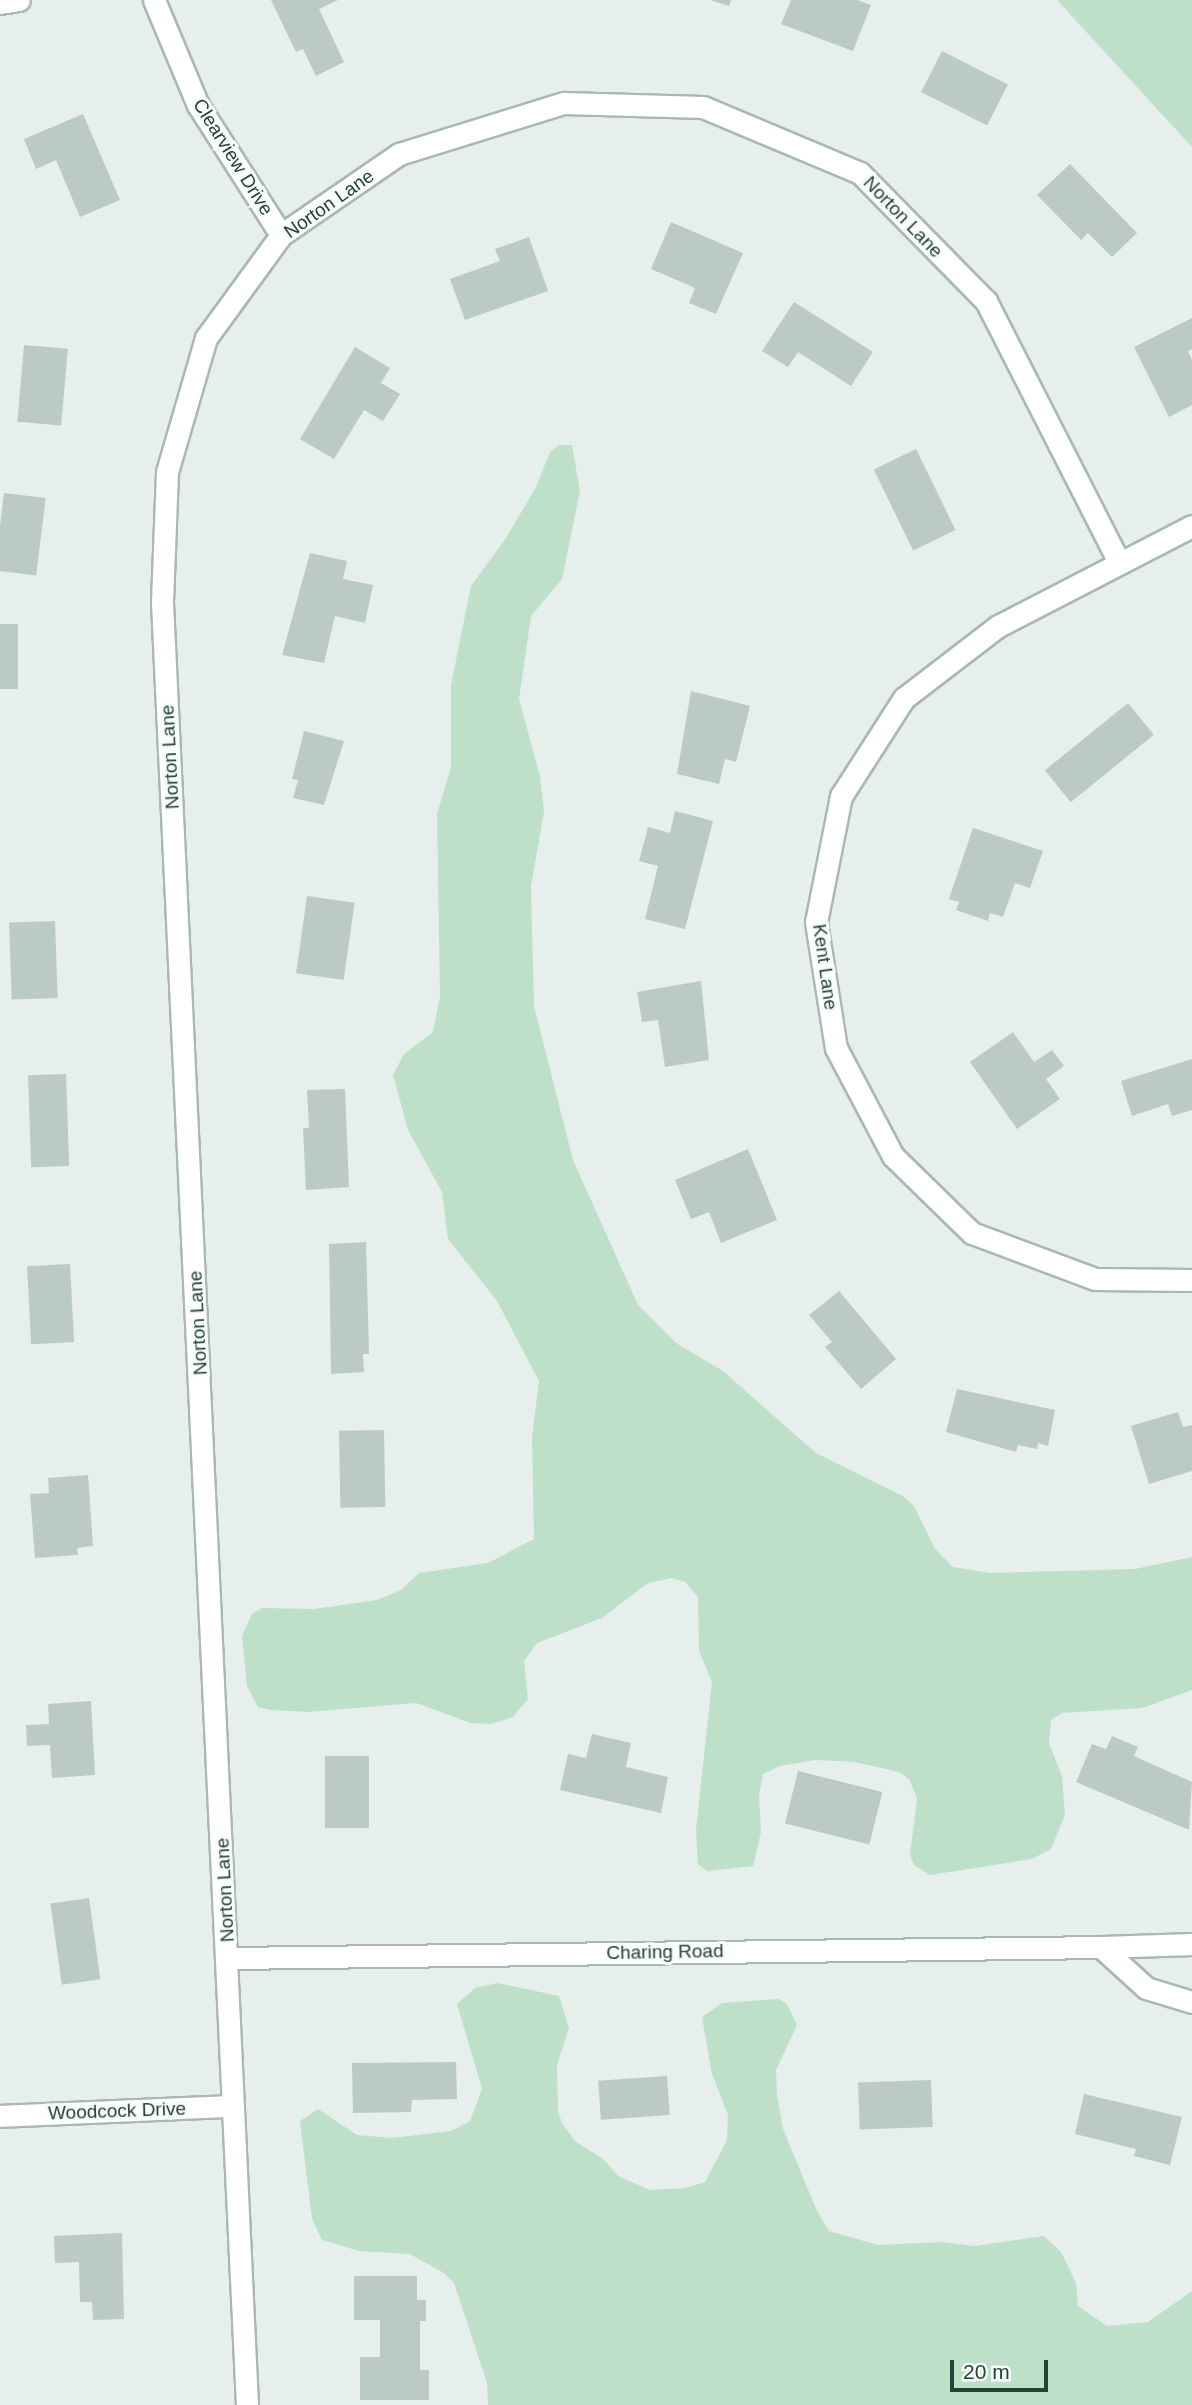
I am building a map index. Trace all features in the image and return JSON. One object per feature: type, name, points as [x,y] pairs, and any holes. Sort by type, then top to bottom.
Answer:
[{"type":"street","points":[[0,3],[19,0]]},
{"type":"street","name":"Clearview Drive","points":[[154,0],[198,105],[281,235]]},
{"type":"street","name":"Norton Lane","points":[[247,2405],[229,1958],[163,589],[167,472],[206,338],[281,235],[399,154],[564,103],[703,107],[860,173],[986,301],[1119,562]]},
{"type":"street","name":"Kent Lane","points":[[1192,526],[998,626],[904,698],[841,796],[816,922],[836,1048],[893,1156],[972,1233],[1095,1279],[1192,1280]]},
{"type":"street","name":"Charing Road","points":[[229,1958],[1192,1944]]},
{"type":"street","points":[[1101,1947],[1146,1988],[1192,2002]]},
{"type":"street","name":"Woodcock Drive","points":[[0,2116],[233,2106]]},
{"type":"green space","points":[[1057,0],[1192,0],[1192,147]]},
{"type":"green space","points":[[559,445],[572,445],[580,491],[562,579],[531,616],[519,699],[540,776],[544,812],[531,886],[534,1006],[573,1160],[638,1305],[676,1343],[723,1371],[816,1453],[903,1496],[914,1506],[935,1549],[953,1567],[990,1573],[1135,1569],[1192,1557],[1192,1690],[1142,1708],[1062,1713],[1051,1720],[1049,1743],[1062,1776],[1065,1815],[1051,1849],[1032,1859],[930,1875],[914,1865],[910,1855],[917,1799],[909,1779],[899,1772],[855,1762],[815,1760],[780,1766],[763,1774],[759,1796],[761,1832],[753,1866],[707,1871],[698,1864],[696,1830],[712,1682],[699,1651],[698,1597],[685,1582],[672,1578],[648,1583],[602,1618],[537,1643],[524,1661],[528,1699],[513,1717],[491,1724],[471,1723],[416,1703],[308,1712],[270,1710],[258,1707],[247,1686],[242,1636],[252,1614],[262,1608],[314,1609],[377,1600],[401,1590],[419,1573],[488,1563],[534,1539],[532,1437],[539,1381],[497,1301],[448,1239],[442,1192],[408,1130],[393,1075],[404,1054],[433,1032],[440,997],[437,814],[451,767],[451,685],[471,586],[506,538],[536,487],[550,452]]},
{"type":"green space","points":[[497,1983],[559,1996],[569,2028],[557,2065],[558,2111],[562,2123],[575,2141],[603,2159],[618,2176],[650,2190],[685,2188],[705,2182],[727,2140],[728,2115],[712,2074],[702,2017],[722,2003],[778,1999],[787,2004],[797,2025],[776,2070],[783,2129],[817,2211],[829,2231],[878,2245],[941,2242],[975,2246],[1044,2236],[1061,2252],[1076,2283],[1078,2306],[1107,2326],[1148,2322],[1192,2291],[1192,2405],[488,2405],[487,2383],[454,2283],[444,2273],[410,2254],[359,2251],[322,2240],[312,2219],[300,2121],[318,2109],[357,2135],[392,2138],[451,2131],[470,2121],[482,2089],[457,2004],[475,1988]]},
{"type":"building","points":[[271,0],[338,0],[319,9],[344,62],[316,76],[303,49],[296,52]]},
{"type":"building","points":[[710,0],[731,0],[729,6]]},
{"type":"building","points":[[791,0],[857,0],[871,5],[853,51],[781,24]]},
{"type":"building","points":[[942,51],[1008,85],[987,126],[921,92]]},
{"type":"building","points":[[83,114],[120,200],[80,217],[56,160],[36,169],[24,139]]},
{"type":"building","points":[[1070,164],[1137,233],[1112,257],[1088,233],[1081,240],[1037,195]]},
{"type":"building","points":[[671,222],[743,253],[716,314],[689,303],[695,288],[651,269]]},
{"type":"building","points":[[529,237],[548,291],[465,320],[450,279],[500,261],[495,249]]},
{"type":"building","points":[[794,302],[873,352],[851,386],[798,352],[788,367],[762,351]]},
{"type":"building","points":[[1192,318],[1192,349],[1188,351],[1192,360],[1192,405],[1169,417],[1134,347]]},
{"type":"building","points":[[24,345],[68,349],[61,426],[17,422]]},
{"type":"building","points":[[355,347],[390,368],[381,383],[400,394],[383,421],[364,410],[334,459],[300,439]]},
{"type":"building","points":[[916,449],[955,530],[913,550],[874,470]]},
{"type":"building","points":[[4,493],[46,498],[36,576],[0,571],[0,526]]},
{"type":"building","points":[[310,553],[347,561],[343,579],[373,585],[365,623],[335,616],[324,663],[282,655]]},
{"type":"building","points":[[0,624],[18,624],[18,689],[0,689]]},
{"type":"building","points":[[691,691],[750,706],[736,762],[725,759],[719,784],[677,774]]},
{"type":"building","points":[[1128,703],[1154,735],[1071,802],[1045,770]]},
{"type":"building","points":[[304,731],[344,741],[324,805],[293,798],[298,780],[292,779]]},
{"type":"building","points":[[675,811],[713,821],[685,929],[645,919],[658,866],[639,861],[648,827],[670,833]]},
{"type":"building","points":[[973,828],[1043,851],[1030,888],[1015,883],[1003,917],[990,913],[988,921],[956,910],[959,902],[949,899]]},
{"type":"building","points":[[307,896],[355,903],[344,980],[296,973]]},
{"type":"building","points":[[55,921],[58,998],[12,1000],[9,923]]},
{"type":"building","points":[[701,981],[709,1060],[665,1067],[658,1020],[642,1022],[637,992]]},
{"type":"building","points":[[1013,1032],[1034,1062],[1052,1050],[1064,1066],[1046,1079],[1060,1099],[1017,1129],[970,1062]]},
{"type":"building","points":[[1192,1059],[1192,1110],[1172,1116],[1168,1104],[1132,1116],[1121,1081]]},
{"type":"building","points":[[66,1074],[69,1166],[31,1167],[28,1075]]},
{"type":"building","points":[[345,1089],[349,1187],[306,1190],[303,1128],[309,1128],[307,1090]]},
{"type":"building","points":[[748,1149],[777,1220],[721,1243],[709,1212],[691,1219],[675,1180]]},
{"type":"building","points":[[366,1242],[369,1354],[363,1354],[364,1372],[331,1374],[329,1244]]},
{"type":"building","points":[[70,1264],[74,1342],[31,1344],[27,1266]]},
{"type":"building","points":[[839,1291],[896,1359],[861,1389],[825,1347],[832,1342],[809,1315]]},
{"type":"building","points":[[957,1389],[1055,1410],[1048,1446],[1038,1443],[1037,1449],[1018,1445],[1016,1452],[946,1432]]},
{"type":"building","points":[[1178,1412],[1183,1427],[1192,1425],[1192,1471],[1149,1484],[1131,1426]]},
{"type":"building","points":[[384,1430],[385,1507],[340,1508],[339,1431]]},
{"type":"building","points":[[88,1475],[93,1546],[77,1548],[78,1555],[35,1558],[30,1494],[49,1493],[48,1478]]},
{"type":"building","points":[[91,1701],[95,1775],[52,1778],[50,1745],[27,1746],[26,1725],[49,1724],[48,1704]]},
{"type":"building","points":[[592,1734],[631,1743],[626,1767],[668,1777],[661,1813],[560,1790],[568,1754],[586,1758]]},
{"type":"building","points":[[1112,1736],[1138,1747],[1134,1756],[1192,1782],[1189,1830],[1076,1782],[1092,1744],[1106,1749]]},
{"type":"building","points":[[325,1756],[369,1756],[369,1828],[325,1828]]},
{"type":"building","points":[[798,1771],[882,1792],[869,1844],[785,1823]]},
{"type":"building","points":[[89,1898],[100,1979],[62,1985],[50,1903]]},
{"type":"building","points":[[456,2062],[457,2099],[412,2100],[411,2112],[353,2113],[352,2063]]},
{"type":"building","points":[[667,2076],[670,2115],[601,2120],[598,2081]]},
{"type":"building","points":[[931,2080],[933,2127],[860,2130],[858,2083]]},
{"type":"building","points":[[1084,2094],[1182,2117],[1170,2165],[1134,2156],[1136,2149],[1075,2134]]},
{"type":"building","points":[[122,2233],[124,2319],[93,2320],[92,2302],[80,2302],[79,2262],[55,2263],[54,2236]]},
{"type":"building","points":[[354,2276],[417,2276],[417,2300],[426,2300],[426,2321],[420,2321],[420,2370],[429,2370],[429,2400],[360,2400],[360,2357],[380,2357],[380,2320],[354,2320]]}]
